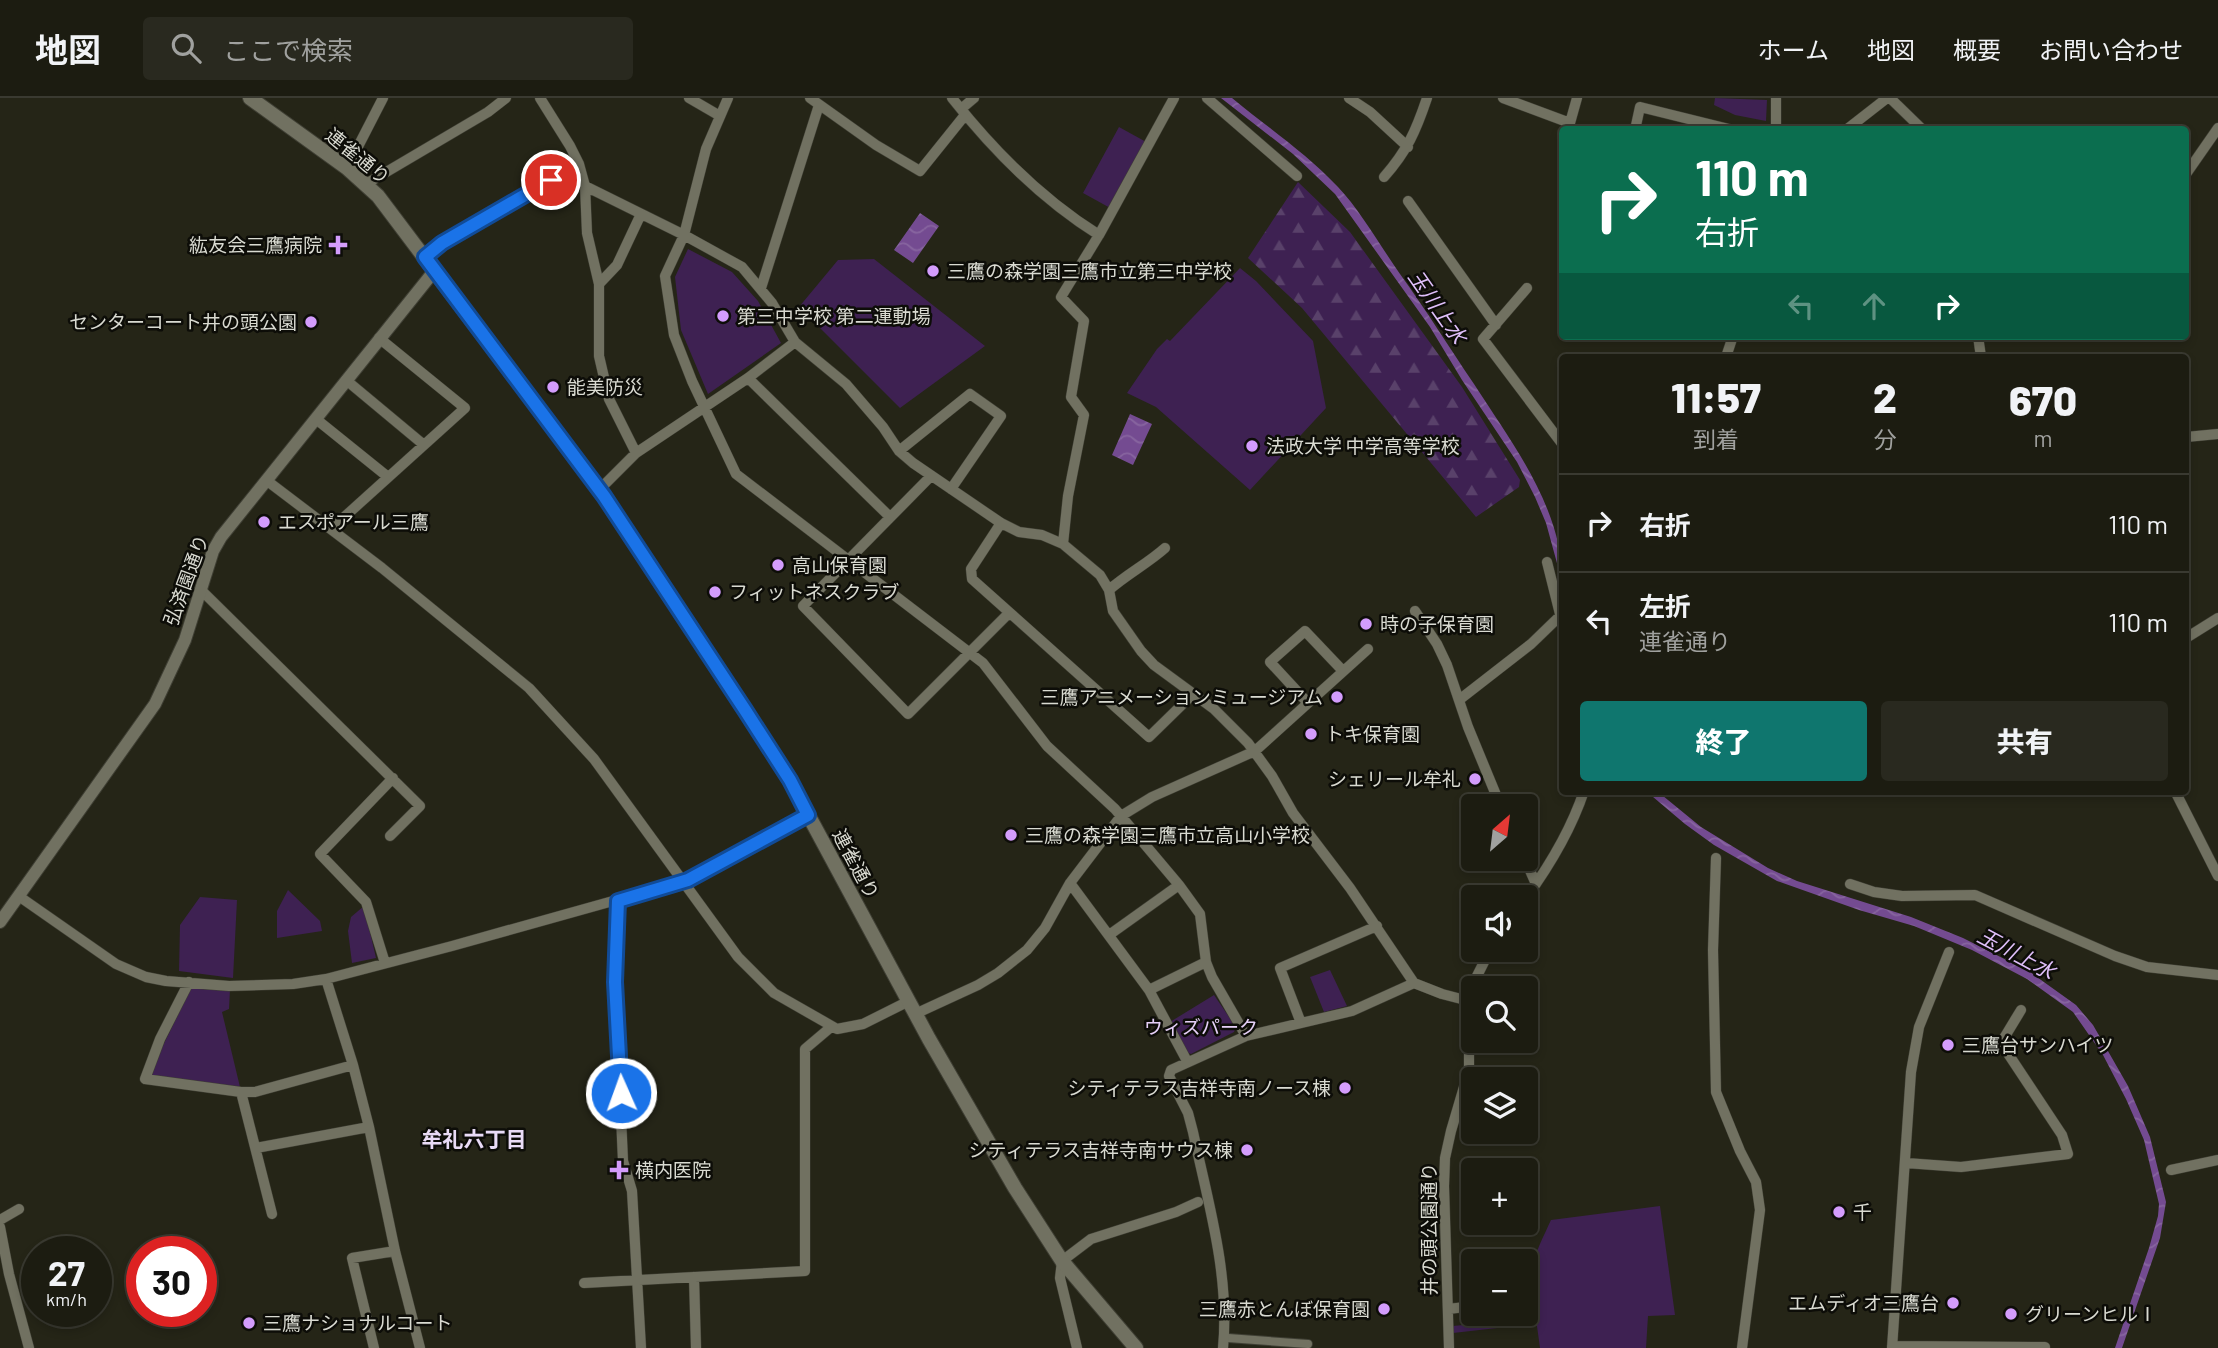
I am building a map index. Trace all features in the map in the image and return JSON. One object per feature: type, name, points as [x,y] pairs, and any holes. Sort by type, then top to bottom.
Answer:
[{"type":"main road","name":"連雀通り","points":[[250,98],[366,184],[395,217],[599,490],[790,780],[980,1129],[1062,1261],[1136,1348]]},
{"type":"street","points":[[347,168],[383,98]]},
{"type":"street","points":[[366,184],[488,112],[506,98]]},
{"type":"street","points":[[540,98],[570,146],[579,164],[585,186],[587,233],[599,284],[599,356],[609,399],[636,453]]},
{"type":"street","points":[[689,98],[720,116]]},
{"type":"street","points":[[728,98],[706,149],[684,235],[665,276],[674,335],[736,474],[983,663],[1047,746],[1121,816],[1200,914],[1206,962],[1246,1036]]},
{"type":"street","points":[[952,98],[1056,206],[1100,235]]},
{"type":"street","points":[[761,288],[815,101],[876,145],[920,171],[974,98]]},
{"type":"street","points":[[1063,544],[1068,496],[1084,415],[1071,397],[1084,321],[1061,297],[1100,235],[1174,98]]},
{"type":"street","points":[[1208,98],[1297,176]]},
{"type":"street","points":[[1351,98],[1408,147]]},
{"type":"street","points":[[1384,177],[1408,147],[1427,98]]},
{"type":"street","points":[[1503,98],[1570,123],[1577,98]]},
{"type":"street","points":[[1776,98],[1776,126]]},
{"type":"street","points":[[1851,126],[1889,98],[1919,126]]},
{"type":"street","points":[[1636,126],[1640,107],[1717,126]]},
{"type":"street","points":[[2189,170],[2218,128]]},
{"type":"street","points":[[425,257],[442,243],[579,164]]},
{"type":"street","points":[[585,186],[742,267],[761,288],[795,342],[846,384],[883,427],[899,451],[1001,523],[1019,532],[1042,536],[1063,544],[1085,560],[1100,575],[1109,590],[1113,611],[1141,651],[1154,665],[1232,725],[1255,751],[1300,822],[1377,926],[1414,983],[1461,999]]},
{"type":"street","points":[[1408,201],[1496,326]]},
{"type":"street","points":[[599,284],[617,265],[641,214]]},
{"type":"street","name":"弘済園通り","points":[[0,922],[155,704],[185,640],[213,551],[221,537],[435,270]]},
{"type":"street","points":[[1527,288],[1483,339],[1559,440]]},
{"type":"street","points":[[331,529],[465,408],[379,338]]},
{"type":"street","points":[[599,490],[636,453],[748,378],[795,342]]},
{"type":"street","points":[[748,378],[890,517]]},
{"type":"street","points":[[346,380],[424,444]]},
{"type":"street","points":[[899,451],[970,394],[1001,416],[951,489]]},
{"type":"street","points":[[316,419],[388,477]]},
{"type":"street","points":[[2189,437],[2218,434]]},
{"type":"street","points":[[931,475],[803,606],[908,714],[1009,613]]},
{"type":"street","points":[[265,480],[470,638],[529,688],[594,759],[738,957],[765,986],[837,1029],[854,1027],[912,1008],[988,979],[1027,950],[1045,928],[1069,883],[1121,816],[1152,797],[1255,751],[1368,649]]},
{"type":"street","points":[[1001,523],[971,569],[972,579],[1009,613],[1149,737],[1193,694]]},
{"type":"street","points":[[1109,590],[1129,572],[1165,548]]},
{"type":"street","points":[[1547,562],[1559,613]]},
{"type":"street","points":[[201,590],[420,806],[390,836]]},
{"type":"street","points":[[1415,611],[1437,644],[1447,665],[1496,794]]},
{"type":"street","points":[[2189,636],[2218,618]]},
{"type":"street","points":[[1458,700],[1559,623]]},
{"type":"street","points":[[1307,702],[1270,662],[1305,631],[1343,671]]},
{"type":"street","points":[[385,963],[366,902],[320,854],[393,779]]},
{"type":"street","points":[[1536,884],[1574,818],[1583,795]]},
{"type":"street","points":[[2177,795],[2218,876]]},
{"type":"street","points":[[20,897],[116,964],[146,977],[265,986],[326,979],[618,901],[682,881],[808,815]]},
{"type":"street","points":[[1716,858],[1713,950],[1716,1092],[1756,1182],[1760,1210],[1742,1348]]},
{"type":"street","points":[[1531,872],[1536,884]]},
{"type":"street","points":[[1069,883],[1149,990],[1187,1061]]},
{"type":"street","points":[[1850,884],[1874,892],[1902,896],[1975,895],[2115,956],[2147,967],[2218,975]]},
{"type":"street","points":[[1109,935],[1179,885]]},
{"type":"street","points":[[618,901],[615,982],[619,1023],[623,1161],[632,1191],[641,1348]]},
{"type":"street","points":[[1301,1023],[1280,968],[1377,926]]},
{"type":"street","points":[[1949,952],[1919,1027],[1911,1072],[1892,1347],[2045,1347]]},
{"type":"street","points":[[1149,990],[1206,962]]},
{"type":"street","points":[[326,979],[354,1065],[419,1348]]},
{"type":"street","points":[[189,982],[160,1039],[145,1079],[241,1092],[255,1091],[354,1065]]},
{"type":"street","points":[[1308,1344],[1225,1343],[1219,1249],[1194,1132],[1188,1113],[1169,1076],[1171,1070],[1187,1061],[1246,1036],[1353,1011],[1414,983]]},
{"type":"street","points":[[1906,1163],[1961,1167],[2068,1154],[2062,1135],[2001,1043],[2021,1010]]},
{"type":"street","points":[[584,1283],[805,1271],[806,1049],[831,1027]]},
{"type":"street","name":"井の頭公園通り","points":[[1449,1348],[1445,1158],[1469,1070],[1469,1053]]},
{"type":"street","points":[[241,1092],[272,1214]]},
{"type":"street","points":[[256,1148],[369,1127]]},
{"type":"street","points":[[2171,1170],[2218,1160]]},
{"type":"street","points":[[1077,1348],[1060,1278],[1062,1261],[1091,1238],[1176,1212],[1198,1202]]},
{"type":"street","points":[[0,1220],[19,1209]]},
{"type":"street","points":[[0,1227],[9,1274],[29,1348]]},
{"type":"street","points":[[374,1348],[352,1258],[395,1251]]},
{"type":"street","points":[[694,1277],[696,1348]]},
{"type":"street","points":[[1448,1309],[1461,1308]]},
{"type":"green space","points":[[1715,98],[1767,100],[1766,121],[1735,115],[1714,105]]},
{"type":"green space","points":[[1119,127],[1148,143],[1112,209],[1083,193]]},
{"type":"green space","points":[[1298,182],[1350,232],[1462,387],[1520,480],[1519,487],[1476,517],[1302,308],[1248,258]]},
{"type":"green space","name":"第三中学校 第二運動場","points":[[688,249],[732,272],[758,301],[781,343],[708,394],[681,330],[675,277]]},
{"type":"green space","points":[[874,259],[985,346],[900,408],[799,307],[838,260]]},
{"type":"green space","points":[[1240,268],[1256,281],[1313,341],[1326,408],[1250,490],[1156,407],[1127,393],[1157,349],[1167,339],[1170,341]]},
{"type":"green space","points":[[288,890],[320,921],[322,931],[277,938],[277,911]]},
{"type":"green space","points":[[200,897],[237,900],[233,978],[179,971],[180,925]]},
{"type":"green space","points":[[364,906],[376,958],[352,963],[348,931],[351,917]]},
{"type":"green space","points":[[1330,970],[1347,1006],[1324,1012],[1310,977]]},
{"type":"green space","points":[[191,988],[230,990],[229,1009],[222,1012],[240,1087],[148,1076]]},
{"type":"green space","name":"ウィズパーク","points":[[1214,995],[1236,1027],[1234,1032],[1191,1054],[1186,1052],[1170,1022]]},
{"type":"green space","points":[[1660,1206],[1675,1315],[1648,1316],[1646,1348],[1540,1348],[1537,1326],[1540,1309],[1538,1249],[1551,1220]]},
{"type":"green space","points":[[1461,1325],[1510,1326],[1453,1333],[1453,1326]]},
{"type":"water","points":[[1221,98],[1232,98],[1300,152],[1338,187],[1362,218],[1505,431],[1534,479],[1555,530],[1559,548],[1559,570],[1546,523],[1517,462],[1430,327],[1335,194],[1293,154]]},
{"type":"water","points":[[920,213],[939,226],[913,263],[894,250]]},
{"type":"water","points":[[1130,414],[1152,424],[1133,465],[1112,455]]},
{"type":"water","points":[[1651,795],[1662,795],[1701,827],[1768,868],[1797,881],[1911,917],[1963,938],[2030,972],[2076,1005],[2093,1025],[2128,1086],[2150,1137],[2166,1202],[2160,1238],[2122,1348],[2115,1348],[2149,1248],[2159,1204],[2144,1140],[2126,1099],[2103,1055],[2073,1012],[2027,979],[1972,950],[1914,926],[1777,881],[1714,845]]},
{"type":"place","name":"紘友会三鷹病院","points":[[338,245]]},
{"type":"place","name":"三鷹の森学園三鷹市立第三中学校","points":[[933,271]]},
{"type":"place","name":"第三中学校 第二運動場","points":[[723,316]]},
{"type":"place","name":"センターコート井の頭公園","points":[[311,322]]},
{"type":"place","name":"能美防災","points":[[553,387]]},
{"type":"place","name":"法政大学 中学高等学校","points":[[1252,446]]},
{"type":"place","name":"エスポアール三鷹","points":[[264,522]]},
{"type":"place","name":"高山保育園","points":[[778,565]]},
{"type":"place","name":"フィットネスクラブ","points":[[715,592]]},
{"type":"place","name":"時の子保育園","points":[[1366,624]]},
{"type":"place","name":"三鷹アニメーションミュージアム","points":[[1337,697]]},
{"type":"place","name":"トキ保育園","points":[[1311,734]]},
{"type":"place","name":"シェリール牟礼","points":[[1475,779]]},
{"type":"place","name":"三鷹の森学園三鷹市立高山小学校","points":[[1011,835]]},
{"type":"place","name":"三鷹台サンハイツ","points":[[1948,1045]]},
{"type":"place","name":"シティテラス吉祥寺南ノース棟","points":[[1345,1088]]},
{"type":"place","name":"シティテラス吉祥寺南サウス棟","points":[[1247,1150]]},
{"type":"place","name":"横内医院","points":[[619,1170]]},
{"type":"place","name":"千","points":[[1839,1212]]},
{"type":"place","name":"エムディオ三鷹台","points":[[1953,1303]]},
{"type":"place","name":"三鷹赤とんぼ保育園","points":[[1384,1309]]},
{"type":"place","name":"グリーンヒルⅠ","points":[[2011,1314]]},
{"type":"place","name":"三鷹ナショナルコート","points":[[249,1323]]},
{"type":"district","name":"牟礼六丁目","points":[[474,1140]]},
{"type":"route","points":[[551,180],[442,243],[425,257],[604,496],[790,780],[808,815],[688,880],[618,901],[615,982],[621,1093]]},
{"type":"water label","name":"玉川上水","points":[[1437,307]]},
{"type":"water label","name":"玉川上水","points":[[2016,954]]}]
